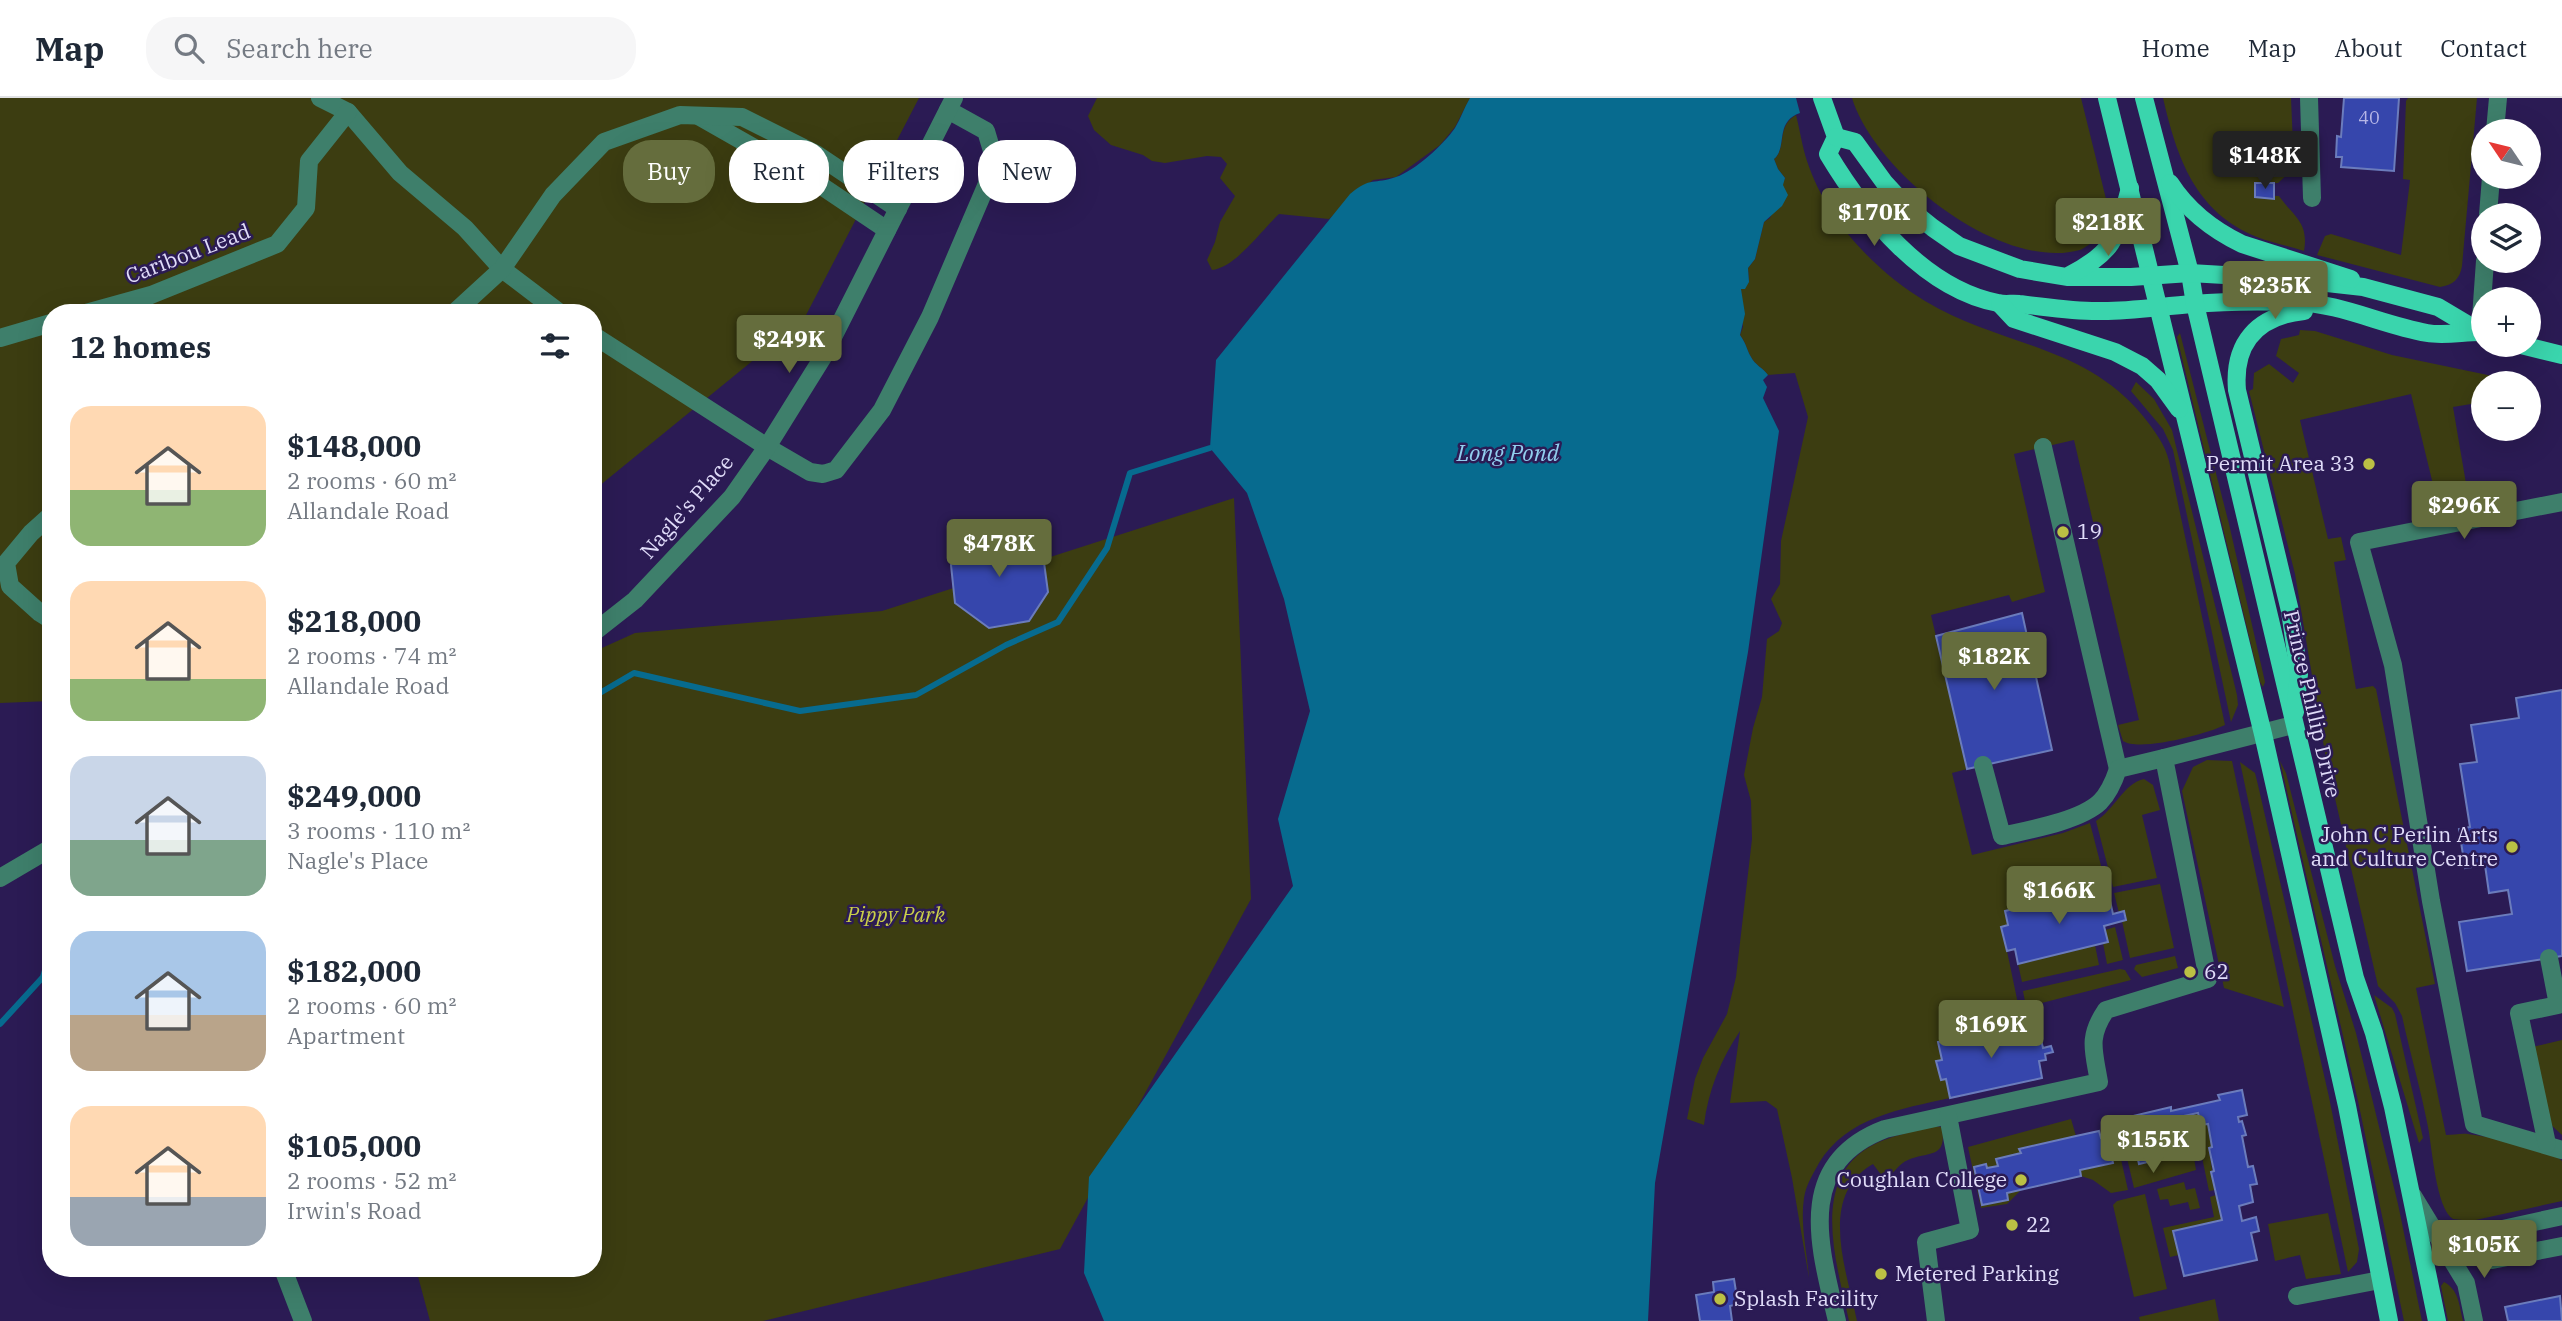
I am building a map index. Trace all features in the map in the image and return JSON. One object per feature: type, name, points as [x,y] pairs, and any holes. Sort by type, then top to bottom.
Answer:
[{"type":"main road","points":[[1822,98],[1836,137],[1828,153],[1859,202],[1894,241],[1919,263],[1952,285],[2000,304],[2102,312],[2195,303],[2294,302],[2318,304],[2429,333],[2471,332]]},
{"type":"main road","points":[[2108,98],[2263,734],[2347,1106],[2389,1321]]},
{"type":"main road","name":"Prince Phillip Drive","points":[[2144,98],[2190,273],[2293,725],[2355,978],[2384,1070],[2437,1321]]},
{"type":"main road","points":[[1836,137],[1854,142],[1865,159],[1907,207],[1933,228],[1959,246],[2020,269],[2067,277],[2190,273],[2291,279],[2363,287],[2438,307],[2471,326]]},
{"type":"main road","points":[[2164,173],[2178,196],[2225,236],[2242,244],[2345,275],[2363,287]]},
{"type":"main road","points":[[2067,277],[2097,261],[2108,250],[2119,228],[2131,187]]},
{"type":"main road","points":[[2000,304],[2014,319],[2115,352],[2142,366],[2158,380],[2184,418]]},
{"type":"main road","points":[[2293,725],[2299,674],[2290,611],[2237,390],[2236,363],[2240,351],[2251,335],[2280,315],[2302,311],[2360,315]]},
{"type":"main road","points":[[2541,350],[2562,355]]},
{"type":"street","points":[[320,98],[348,112],[400,173],[465,228],[502,269],[548,304]]},
{"type":"street","points":[[2309,98],[2312,198]]},
{"type":"street","points":[[2496,119],[2498,98]]},
{"type":"street","points":[[602,341],[810,472],[823,474],[836,470],[881,410],[930,317],[992,172],[992,151],[986,131],[951,104]]},
{"type":"street","name":"Nagle's Place","points":[[602,626],[635,600],[732,497],[767,447],[823,357],[951,104]]},
{"type":"street","name":"Caribou Lead","points":[[118,304],[151,295],[277,244],[306,208],[309,161],[348,112]]},
{"type":"street","points":[[464,304],[502,269],[553,195],[604,142],[680,115],[742,117],[816,154],[898,209]]},
{"type":"street","points":[[697,116],[823,187],[887,230]]},
{"type":"street","points":[[0,338],[42,326]]},
{"type":"street","points":[[1983,765],[2002,836],[2090,810],[2106,795],[2118,769],[2043,447]]},
{"type":"street","points":[[2554,1147],[2474,1124],[2428,888],[2393,665],[2359,542],[2562,502]]},
{"type":"street","points":[[42,524],[6,563],[10,586],[42,614]]},
{"type":"street","points":[[2118,769],[2293,725]]},
{"type":"street","points":[[1837,1321],[1818,1228],[1820,1207],[1832,1172],[1841,1158],[1867,1136],[1885,1129],[2099,1082],[2092,1043],[2093,1033],[2106,1010],[2208,979],[2164,758]]},
{"type":"street","points":[[0,878],[42,853]]},
{"type":"street","points":[[2549,958],[2558,1004],[2519,1013],[2554,1147]]},
{"type":"street","points":[[1936,1321],[1926,1242],[1970,1230],[1948,1116]]},
{"type":"street","points":[[2412,1194],[2466,1283],[2474,1321]]},
{"type":"street","points":[[2450,1257],[2476,1250],[2489,1232],[2562,1216]]},
{"type":"street","points":[[2476,1250],[2492,1259],[2562,1246]]},
{"type":"street","points":[[286,1277],[303,1321]]},
{"type":"street","points":[[2297,1296],[2380,1280]]},
{"type":"green space","points":[[0,98],[919,98],[897,140],[843,140],[843,203],[864,203],[804,319],[602,484],[602,304],[42,304],[42,701],[0,703]]},
{"type":"green space","points":[[1097,98],[1470,98],[1455,127],[1440,145],[1396,177],[1373,180],[1329,219],[1279,214],[1239,256],[1221,268],[1212,270],[1207,260],[1220,222],[1235,196],[1220,178],[1227,164],[1221,157],[1207,156],[1165,163],[1152,161],[1143,155],[1111,145],[1094,130],[1088,116]]},
{"type":"green space","points":[[1852,98],[2081,98],[2109,211],[2102,235],[2080,250],[2048,253],[2014,246],[1979,231],[1944,210],[1886,156],[1865,126]]},
{"type":"green space","points":[[2163,98],[2291,98],[2294,168],[2278,183],[2255,183],[2255,197],[2274,199],[2274,196],[2279,196],[2302,226],[2304,251],[2257,237],[2236,226],[2204,198],[2183,162]]},
{"type":"green space","points":[[2408,98],[2477,98],[2475,119],[2471,119],[2471,165],[2462,266],[2455,281],[2440,287],[2317,255],[2325,236],[2331,234],[2401,255],[2410,180],[2403,179]]},
{"type":"green space","points":[[1796,115],[1807,161],[1826,203],[1854,241],[1888,274],[1925,301],[1953,316],[2040,348],[2094,374],[2120,392],[2155,432],[2169,461],[2225,725],[2204,733],[2158,743],[2131,744],[2123,741],[2118,725],[2139,720],[2074,440],[2014,454],[2045,592],[2012,602],[2009,595],[1931,615],[1967,769],[1952,773],[1972,855],[2063,833],[2090,823],[2107,889],[2099,891],[2098,888],[2005,911],[2008,925],[2007,951],[2022,1023],[1938,1042],[1942,1060],[1936,1062],[1941,1080],[1946,1079],[1950,1098],[1877,1117],[1844,1135],[1831,1147],[1812,1175],[1804,1198],[1803,1228],[1809,1278],[1777,1109],[1766,1101],[1730,1103],[1740,1031],[1716,1076],[1704,1125],[1687,1119],[1695,1079],[1727,1014],[1736,977],[1752,839],[1751,801],[1744,775],[1762,697],[1767,639],[1779,631],[1782,623],[1771,599],[1780,584],[1781,541],[1808,417],[1795,373],[1768,375],[1753,360],[1740,335],[1743,327],[1741,289],[1749,282],[1748,268],[1755,259],[1764,222],[1770,218],[1785,178],[1774,159],[1780,149],[1786,125]]},
{"type":"green space","points":[[2300,330],[2315,331],[2392,355],[2471,372],[2471,404],[2453,407],[2469,501],[2478,501],[2482,508],[2431,520],[2429,514],[2439,509],[2411,394],[2300,420],[2328,539],[2341,537],[2346,560],[2334,562],[2356,689],[2373,686],[2376,689],[2435,984],[2416,988],[2446,1135],[2465,1134],[2489,1138],[2532,1147],[2555,1156],[2562,1161],[2562,1201],[2471,1221],[2453,1219],[2442,1203],[2425,1113],[2402,1016],[2395,1003],[2378,986],[2326,759],[2295,574],[2249,391],[2253,389],[2254,373],[2269,364],[2293,383],[2299,373],[2276,356],[2281,339],[2299,335]]},
{"type":"green space","points":[[2180,333],[2229,524],[2265,682],[2263,687],[2177,337]]},
{"type":"green space","points":[[2136,382],[2154,399],[2172,430],[2237,695],[2238,705],[2231,722],[2173,450],[2163,429],[2131,391]]},
{"type":"green space","name":"Pippy Park","points":[[1234,498],[1251,899],[1060,1249],[763,1321],[430,1321],[418,1277],[602,1277],[602,648],[635,633],[882,611]]},
{"type":"green space","points":[[2207,760],[2232,761],[2284,1007],[2224,988],[2182,791],[2193,767]]},
{"type":"green space","points":[[2280,761],[2286,773],[2335,966],[2356,1033],[2398,1204],[2422,1321],[2404,1321],[2358,1101]]},
{"type":"green space","points":[[2240,762],[2255,773],[2329,1097],[2359,1249],[2357,1262],[2348,1272]]},
{"type":"green space","points":[[2144,779],[2153,785],[2160,810],[2142,815],[2157,878],[2113,887],[2096,821],[2125,791]]},
{"type":"green space","points":[[2160,884],[2174,948],[2130,958],[2122,921],[2126,919],[2124,912],[2119,913],[2114,893]]},
{"type":"green space","points":[[2115,927],[2123,960],[2107,964],[2103,943],[2108,942],[2105,930]]},
{"type":"green space","points":[[2095,945],[2099,965],[2022,982],[2018,964]]},
{"type":"green space","points":[[2175,956],[2178,968],[2142,977],[2134,969],[2136,965]]},
{"type":"green space","points":[[2125,970],[2131,980],[2026,1007],[2023,991]]},
{"type":"green space","points":[[2374,995],[2392,1008],[2395,1014],[2423,1138],[2419,1143]]},
{"type":"green space","points":[[2562,1040],[2562,1135],[2549,1123],[2532,1047]]},
{"type":"green space","points":[[2198,1113],[2201,1125],[2208,1124],[2215,1190],[2209,1191],[2193,1114]]},
{"type":"green space","points":[[2187,1115],[2196,1170],[2134,1188],[2123,1141],[2133,1139],[2139,1164],[2181,1155],[2174,1118]]},
{"type":"green space","points":[[2071,1119],[2076,1136],[2020,1148],[2021,1153],[1997,1159],[1998,1166],[1987,1168],[1986,1164],[1974,1167],[1982,1205],[2008,1200],[2007,1193],[2021,1190],[2007,1204],[1981,1208],[1968,1147]]},
{"type":"green space","points":[[1933,1126],[1942,1127],[1943,1137],[1939,1149],[1905,1161],[1886,1178],[1873,1164],[1856,1178],[1845,1195],[1840,1236],[1857,1321],[1849,1321],[1832,1226],[1833,1203],[1839,1181],[1852,1161],[1871,1146]]},
{"type":"green space","points":[[2117,1142],[2128,1190],[2111,1193],[2093,1180],[2081,1176],[2080,1170],[2109,1144]]},
{"type":"green space","points":[[2184,1182],[2186,1190],[2195,1188],[2200,1208],[2190,1210],[2188,1202],[2170,1206],[2168,1199],[2160,1200],[2157,1189]]},
{"type":"green space","points":[[2145,1194],[2167,1289],[2134,1297],[2113,1205],[2117,1201]]},
{"type":"green space","points":[[2216,1195],[2222,1220],[2174,1231],[2179,1255],[2170,1257],[2163,1228],[2214,1217],[2210,1197]]},
{"type":"green space","points":[[2328,1213],[2341,1274],[2306,1279],[2300,1255],[2275,1261],[2268,1224]]},
{"type":"green space","points":[[2444,1282],[2456,1294],[2463,1321],[2448,1321],[2441,1286]]},
{"type":"green space","points":[[2215,1299],[2219,1321],[2140,1321],[2139,1317]]},
{"type":"water","name":"Long Pond","points":[[1470,98],[1796,98],[1800,113],[1787,122],[1778,154],[1774,159],[1785,178],[1783,185],[1788,195],[1782,206],[1764,222],[1755,259],[1748,268],[1749,282],[1745,289],[1741,289],[1745,314],[1740,335],[1753,360],[1768,375],[1763,380],[1767,387],[1763,398],[1779,431],[1748,652],[1655,1183],[1648,1321],[1104,1321],[1084,1273],[1089,1177],[1293,886],[1278,819],[1310,711],[1284,599],[1247,493],[1210,448],[1216,360],[1350,194],[1368,183],[1404,174],[1420,163],[1450,134]]},
{"type":"building","points":[[2344,98],[2399,98],[2394,171],[2341,167],[2342,157],[2336,157],[2337,136],[2341,137]]},
{"type":"building","points":[[2255,183],[2274,183],[2274,199],[2255,197]]},
{"type":"building","points":[[1012,530],[1043,555],[1048,592],[1029,621],[989,628],[955,603],[951,565],[972,535]]},
{"type":"building","points":[[2022,613],[2052,750],[1967,769],[1936,636]]},
{"type":"building","name":"John C Perlin Arts and Culture Centre","points":[[2562,690],[2562,956],[2467,971],[2459,922],[2512,914],[2508,890],[2489,893],[2485,865],[2465,868],[2459,829],[2470,827],[2460,764],[2477,762],[2471,725],[2519,718],[2516,698]]},
{"type":"building","points":[[2099,888],[2102,903],[2110,901],[2113,914],[2124,911],[2126,920],[2104,926],[2108,942],[2018,964],[2015,949],[2007,951],[2001,927],[2008,925],[2005,911]]},
{"type":"building","points":[[2029,1022],[2034,1042],[2041,1040],[2043,1048],[2051,1046],[2053,1052],[2045,1054],[2046,1060],[2039,1061],[2042,1078],[1950,1098],[1946,1079],[1941,1080],[1936,1061],[1942,1060],[1938,1042]]},
{"type":"building","name":"Coughlan College","points":[[2242,1090],[2247,1115],[2238,1117],[2246,1135],[2242,1136],[2248,1167],[2253,1166],[2257,1184],[2250,1185],[2253,1202],[2239,1206],[2242,1221],[2256,1217],[2259,1231],[2251,1233],[2257,1260],[2184,1276],[2173,1231],[2222,1220],[2211,1172],[2214,1171],[2208,1124],[2201,1125],[2198,1113],[2174,1118],[2182,1154],[2139,1164],[2133,1139],[2109,1144],[2113,1163],[2080,1170],[2081,1176],[2007,1193],[2008,1200],[1982,1205],[1974,1167],[1986,1164],[1987,1168],[1998,1166],[1996,1159],[2021,1153],[2019,1149],[2099,1131],[2101,1138],[2132,1130],[2129,1117],[2171,1107],[2171,1111],[2220,1100],[2218,1095]]},
{"type":"building","name":"Splash Facility","points":[[1734,1279],[1738,1304],[1730,1306],[1732,1321],[1700,1321],[1696,1295],[1714,1292],[1713,1282]]},
{"type":"building","points":[[2560,1296],[2562,1321],[2508,1321],[2505,1307]]},
{"type":"waterway","points":[[602,692],[634,673],[800,711],[916,695],[1006,645],[1058,622],[1107,548],[1130,473],[1210,448]]},
{"type":"waterway","points":[[0,1024],[42,978]]},
{"type":"place","name":"Permit Area 33","points":[[2369,464]]},
{"type":"place","name":"19","points":[[2063,532]]},
{"type":"place","name":"John C Perlin Arts and Culture Centre","points":[[2512,847]]},
{"type":"place","name":"62","points":[[2190,972]]},
{"type":"place","name":"Coughlan College","points":[[2021,1180]]},
{"type":"place","name":"22","points":[[2012,1225]]},
{"type":"place","name":"Metered Parking","points":[[1881,1274]]},
{"type":"place","name":"Splash Facility","points":[[1720,1299]]}]
